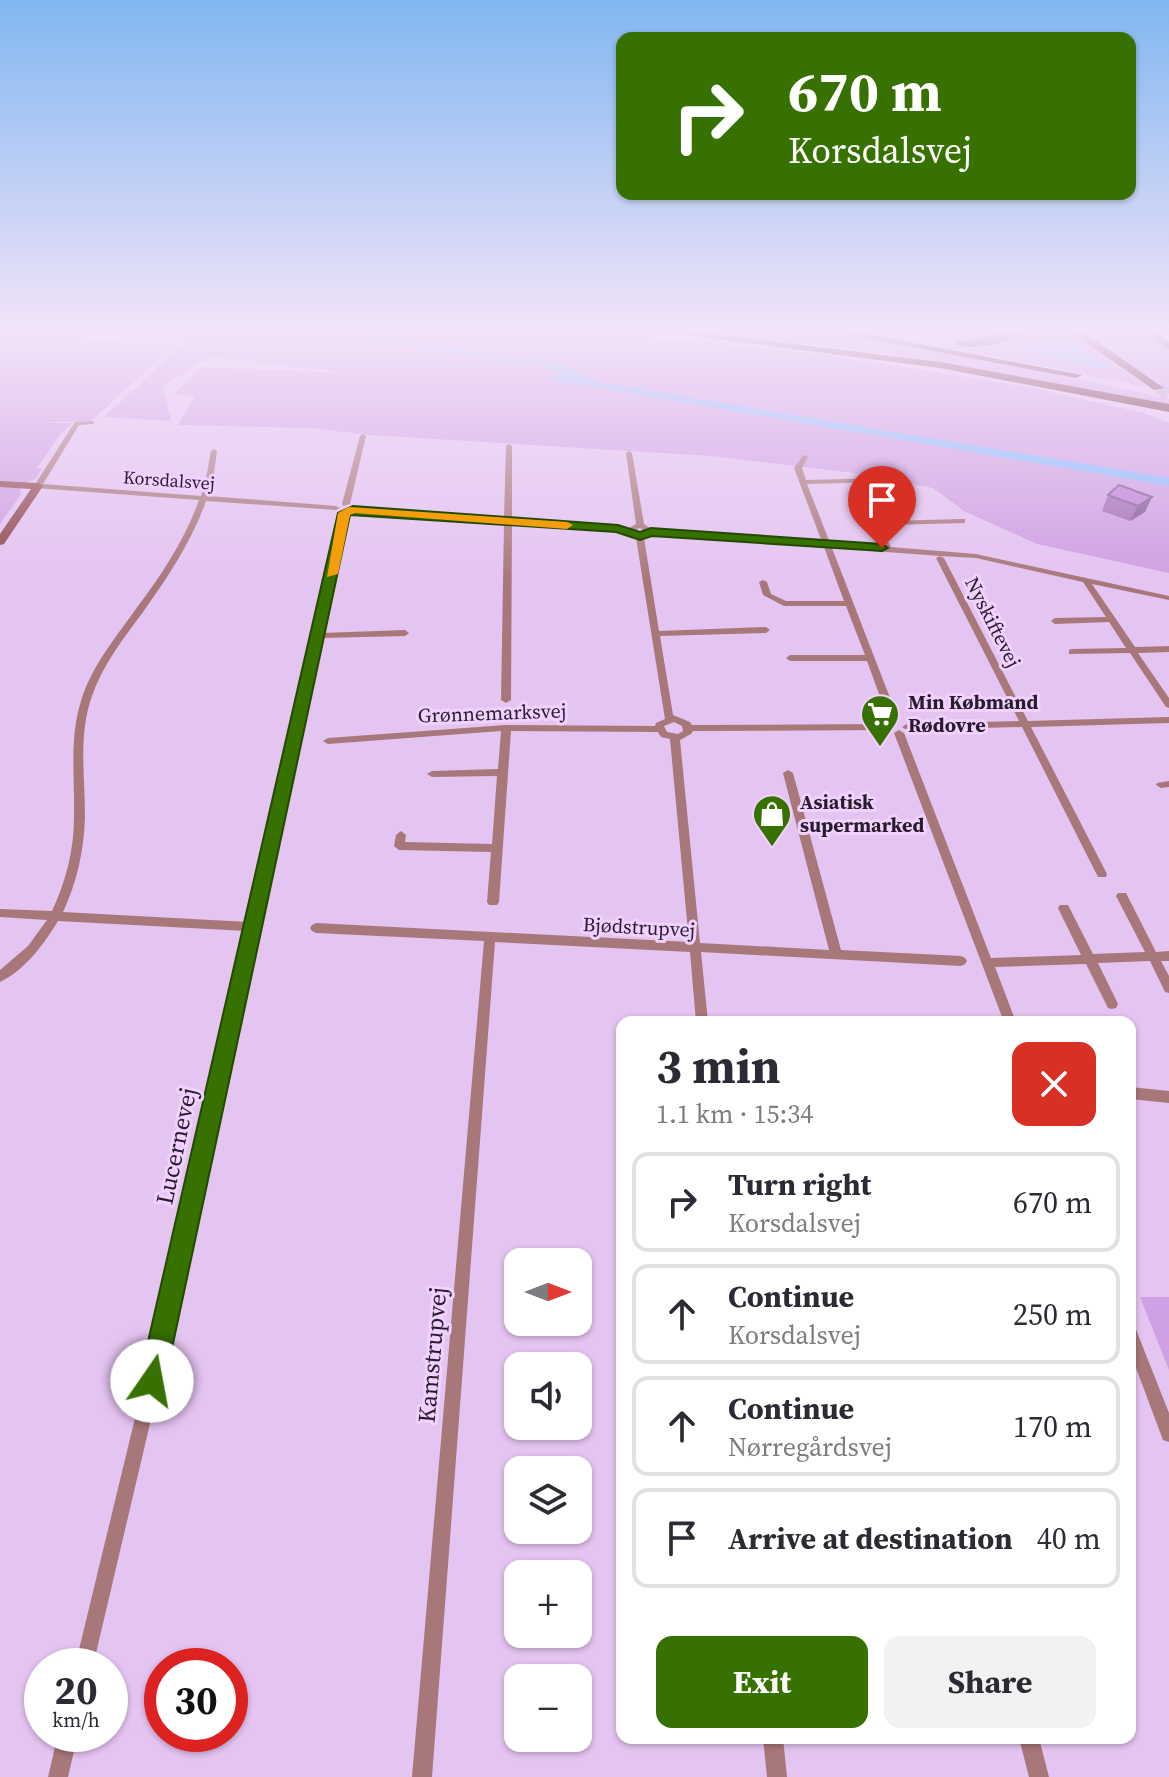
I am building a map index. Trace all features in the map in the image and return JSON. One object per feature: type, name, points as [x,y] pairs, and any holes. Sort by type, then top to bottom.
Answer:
[{"type":"street","points":[[0,542],[77,423],[92,423]]},
{"type":"street","name":"Lucernevej","points":[[88,1648],[152,1381],[363,436]]},
{"type":"street","points":[[506,700],[509,446]]},
{"type":"street","points":[[0,977],[34,950],[57,916],[70,879],[80,833],[76,739],[87,696],[108,656],[178,554],[203,498],[214,451]]},
{"type":"street","points":[[629,453],[640,525],[651,532]]},
{"type":"street","points":[[805,457],[798,468],[891,724]]},
{"type":"street","points":[[803,482],[881,480]]},
{"type":"street","name":"Korsdalsvej","points":[[0,484],[630,530]]},
{"type":"street","points":[[887,548],[878,530],[881,525],[962,521]]},
{"type":"street","points":[[640,525],[630,530],[640,537],[669,718]]},
{"type":"street","points":[[640,537],[651,532],[976,556],[1169,598]]},
{"type":"street","name":"Nyskiftevej","points":[[940,558],[1102,874]]},
{"type":"street","points":[[1085,579],[1169,705]]},
{"type":"street","points":[[763,582],[767,595],[784,604],[848,603]]},
{"type":"street","points":[[1055,621],[1112,619]]},
{"type":"street","points":[[655,634],[766,630]]},
{"type":"street","points":[[317,636],[405,633]]},
{"type":"street","points":[[1072,652],[1169,649]]},
{"type":"street","points":[[790,658],[869,658]]},
{"type":"street","points":[[688,728],[685,735],[675,738],[664,735],[658,729],[661,722],[669,718],[680,719],[688,728],[891,724],[903,730],[1169,720]]},
{"type":"street","points":[[493,902],[506,728]]},
{"type":"street","name":"Grønnemarksvej","points":[[328,741],[506,728],[658,729]]},
{"type":"street","points":[[903,730],[1008,1016]]},
{"type":"street","points":[[675,738],[701,1016]]},
{"type":"street","points":[[432,774],[502,772]]},
{"type":"street","points":[[788,773],[836,953]]},
{"type":"street","points":[[401,835],[399,846],[497,848]]},
{"type":"street","points":[[1122,896],[1169,988]]},
{"type":"street","points":[[1064,908],[1112,1004]]},
{"type":"street","points":[[0,913],[251,927]]},
{"type":"street","name":"Bjødstrupvej","points":[[316,928],[961,961]]},
{"type":"street","name":"Kamstrupvej","points":[[422,1777],[490,937]]},
{"type":"street","points":[[987,963],[1169,956]]},
{"type":"street","points":[[1136,1094],[1169,1097]]},
{"type":"street","points":[[1136,1348],[1169,1434]]},
{"type":"street","points":[[774,1744],[777,1777]]},
{"type":"street","points":[[1031,1744],[1039,1777]]},
{"type":"street","points":[[58,1777],[64,1752]]},
{"type":"shaded area","points":[[0,415],[98,415],[91,421],[27,423],[73,423],[59,436],[37,468],[42,469],[35,479],[21,485],[20,496],[0,524]]},
{"type":"shaded area","points":[[170,415],[171,421],[104,417]]},
{"type":"shaded area","points":[[184,415],[1148,415],[1169,423],[1169,573],[1037,544],[964,511],[933,488],[855,473],[711,456],[370,435],[310,428],[178,425]]},
{"type":"shaded area","points":[[1140,1297],[1169,1297],[1169,1370]]},
{"type":"water","points":[[757,415],[793,415],[1169,478],[1169,486]]},
{"type":"building","points":[[1119,485],[1152,497],[1138,506],[1108,495]]},
{"type":"slow traffic","points":[[331,574],[344,513],[353,509],[567,525]]},
{"type":"place","name":"Min Købmand Rødovre","points":[[880,748]]},
{"type":"place","name":"Asiatisk supermarked","points":[[772,848]]},
{"type":"route","points":[[152,1381],[344,513],[353,509],[618,529],[630,530],[632,535],[640,537],[651,532],[882,548]]}]
